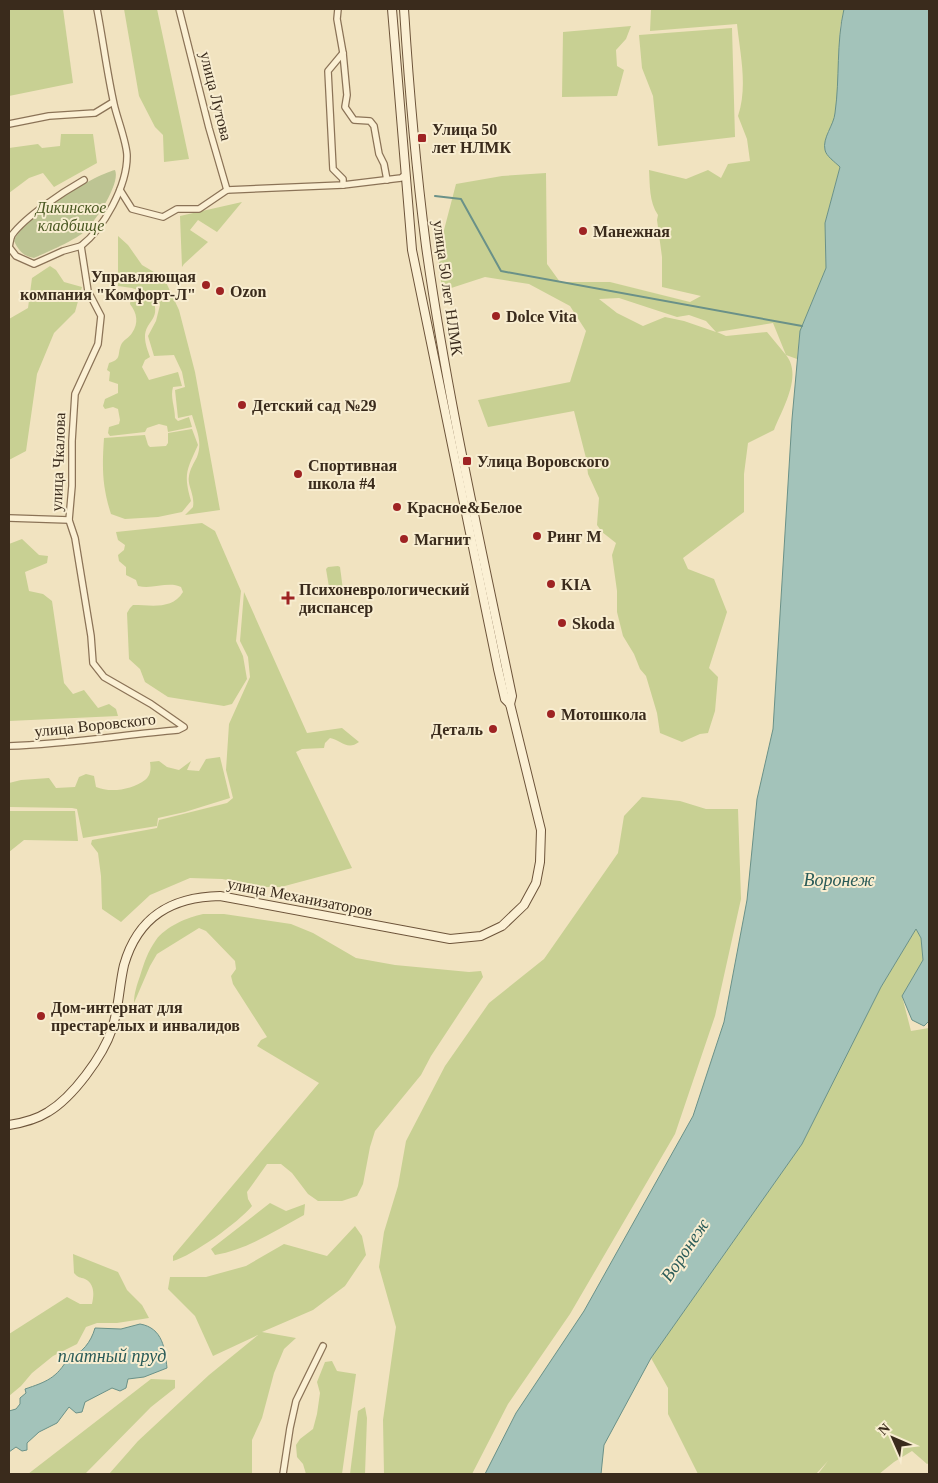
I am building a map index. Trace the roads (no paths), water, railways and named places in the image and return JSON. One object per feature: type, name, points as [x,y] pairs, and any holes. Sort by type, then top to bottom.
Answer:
[{"type":"main road","points":[[392,9],[405,22]]},
{"type":"main road","name":"улица 50 лет НЛМК","points":[[392,9],[412,250],[435,357],[443,407],[481,566]]},
{"type":"main road","name":"улица 50 лет НЛМК","points":[[404,9],[426,246],[445,364],[498,669],[505,699],[510,705],[541,830],[540,862],[536,883],[524,906]]},
{"type":"main road","name":"улица Механизаторов","points":[[9,1125],[26,1121],[48,1112],[65,1099],[97,1060],[112,1027],[124,966],[133,942],[146,923],[163,909],[183,900],[202,896],[220,896],[450,939],[482,936],[502,926],[524,906]]},
{"type":"street","points":[[84,180],[26,220],[11,237],[9,247],[16,256],[34,264],[63,251],[81,246],[90,239],[100,226],[120,190],[128,154],[113,102],[97,9]]},
{"type":"street","name":"улица Лутова","points":[[179,9],[209,128],[227,190]]},
{"type":"street","points":[[338,9],[337,19],[343,52],[346,107],[354,120],[370,121],[374,126],[379,154],[384,164],[387,180]]},
{"type":"street","points":[[343,52],[328,71],[333,169],[343,179],[343,185]]},
{"type":"street","points":[[9,124],[49,116],[95,113],[113,102]]},
{"type":"street","points":[[120,190],[132,209],[163,217],[177,209],[199,209],[227,190],[343,185],[401,178],[405,175]]},
{"type":"street","name":"улица Чкалова","points":[[81,246],[88,291],[101,316],[98,344],[75,394],[69,520],[75,538],[91,636],[92,663],[104,677],[151,704],[184,727]]},
{"type":"street","points":[[9,518],[69,520]]},
{"type":"street","name":"улица Воровского","points":[[9,746],[78,742],[101,737],[178,730],[184,727]]},
{"type":"street","points":[[283,1474],[296,1401],[323,1346]]},
{"type":"water","name":"Воронеж","points":[[844,9],[929,9],[929,1021],[924,1026],[912,1020],[902,996],[923,960],[921,938],[916,929],[881,987],[802,1144],[651,1358],[604,1445],[601,1474],[485,1474],[516,1413],[584,1311],[693,1116],[724,1022],[747,900],[757,799],[773,729],[792,419],[800,331],[826,268],[825,223],[840,167],[827,154],[825,141],[835,113],[840,35]]},
{"type":"water","name":"платный пруд","points":[[140,1324],[154,1330],[164,1347],[167,1368],[144,1377],[128,1379],[126,1388],[120,1391],[112,1388],[85,1402],[82,1412],[76,1413],[69,1407],[57,1423],[39,1432],[27,1443],[27,1450],[22,1451],[16,1447],[9,1452],[9,1411],[16,1409],[20,1404],[20,1398],[26,1393],[25,1389],[55,1375],[68,1358],[78,1354],[88,1343],[95,1328],[121,1329]]},
{"type":"waterway","points":[[435,196],[461,199],[501,271],[802,326]]},
{"type":"place","name":"Улица 50 лет НЛМК","points":[[422,138]]},
{"type":"place","name":"Манежная","points":[[583,231]]},
{"type":"place","name":"Управляющая компания \"Комфорт-Л\"","points":[[206,285]]},
{"type":"place","name":"Ozon","points":[[220,291]]},
{"type":"place","name":"Dolce Vita","points":[[496,316]]},
{"type":"place","name":"Детский сад №29","points":[[242,405]]},
{"type":"place","name":"Улица Воровского","points":[[467,461]]},
{"type":"place","name":"Спортивная школа #4","points":[[298,474]]},
{"type":"place","name":"Красное&Белое","points":[[397,507]]},
{"type":"place","name":"Ринг М","points":[[537,536]]},
{"type":"place","name":"Магнит","points":[[404,539]]},
{"type":"place","name":"KIA","points":[[551,584]]},
{"type":"place","name":"Психоневрологический диспансер","points":[[288,598]]},
{"type":"place","name":"Skoda","points":[[562,623]]},
{"type":"place","name":"Мотошкола","points":[[551,714]]},
{"type":"place","name":"Деталь","points":[[493,729]]},
{"type":"place","name":"Дом-интернат для престарелых и инвалидов","points":[[41,1016]]},
{"type":"park label","name":"Дикинское кладбище","points":[[71,216]]}]
